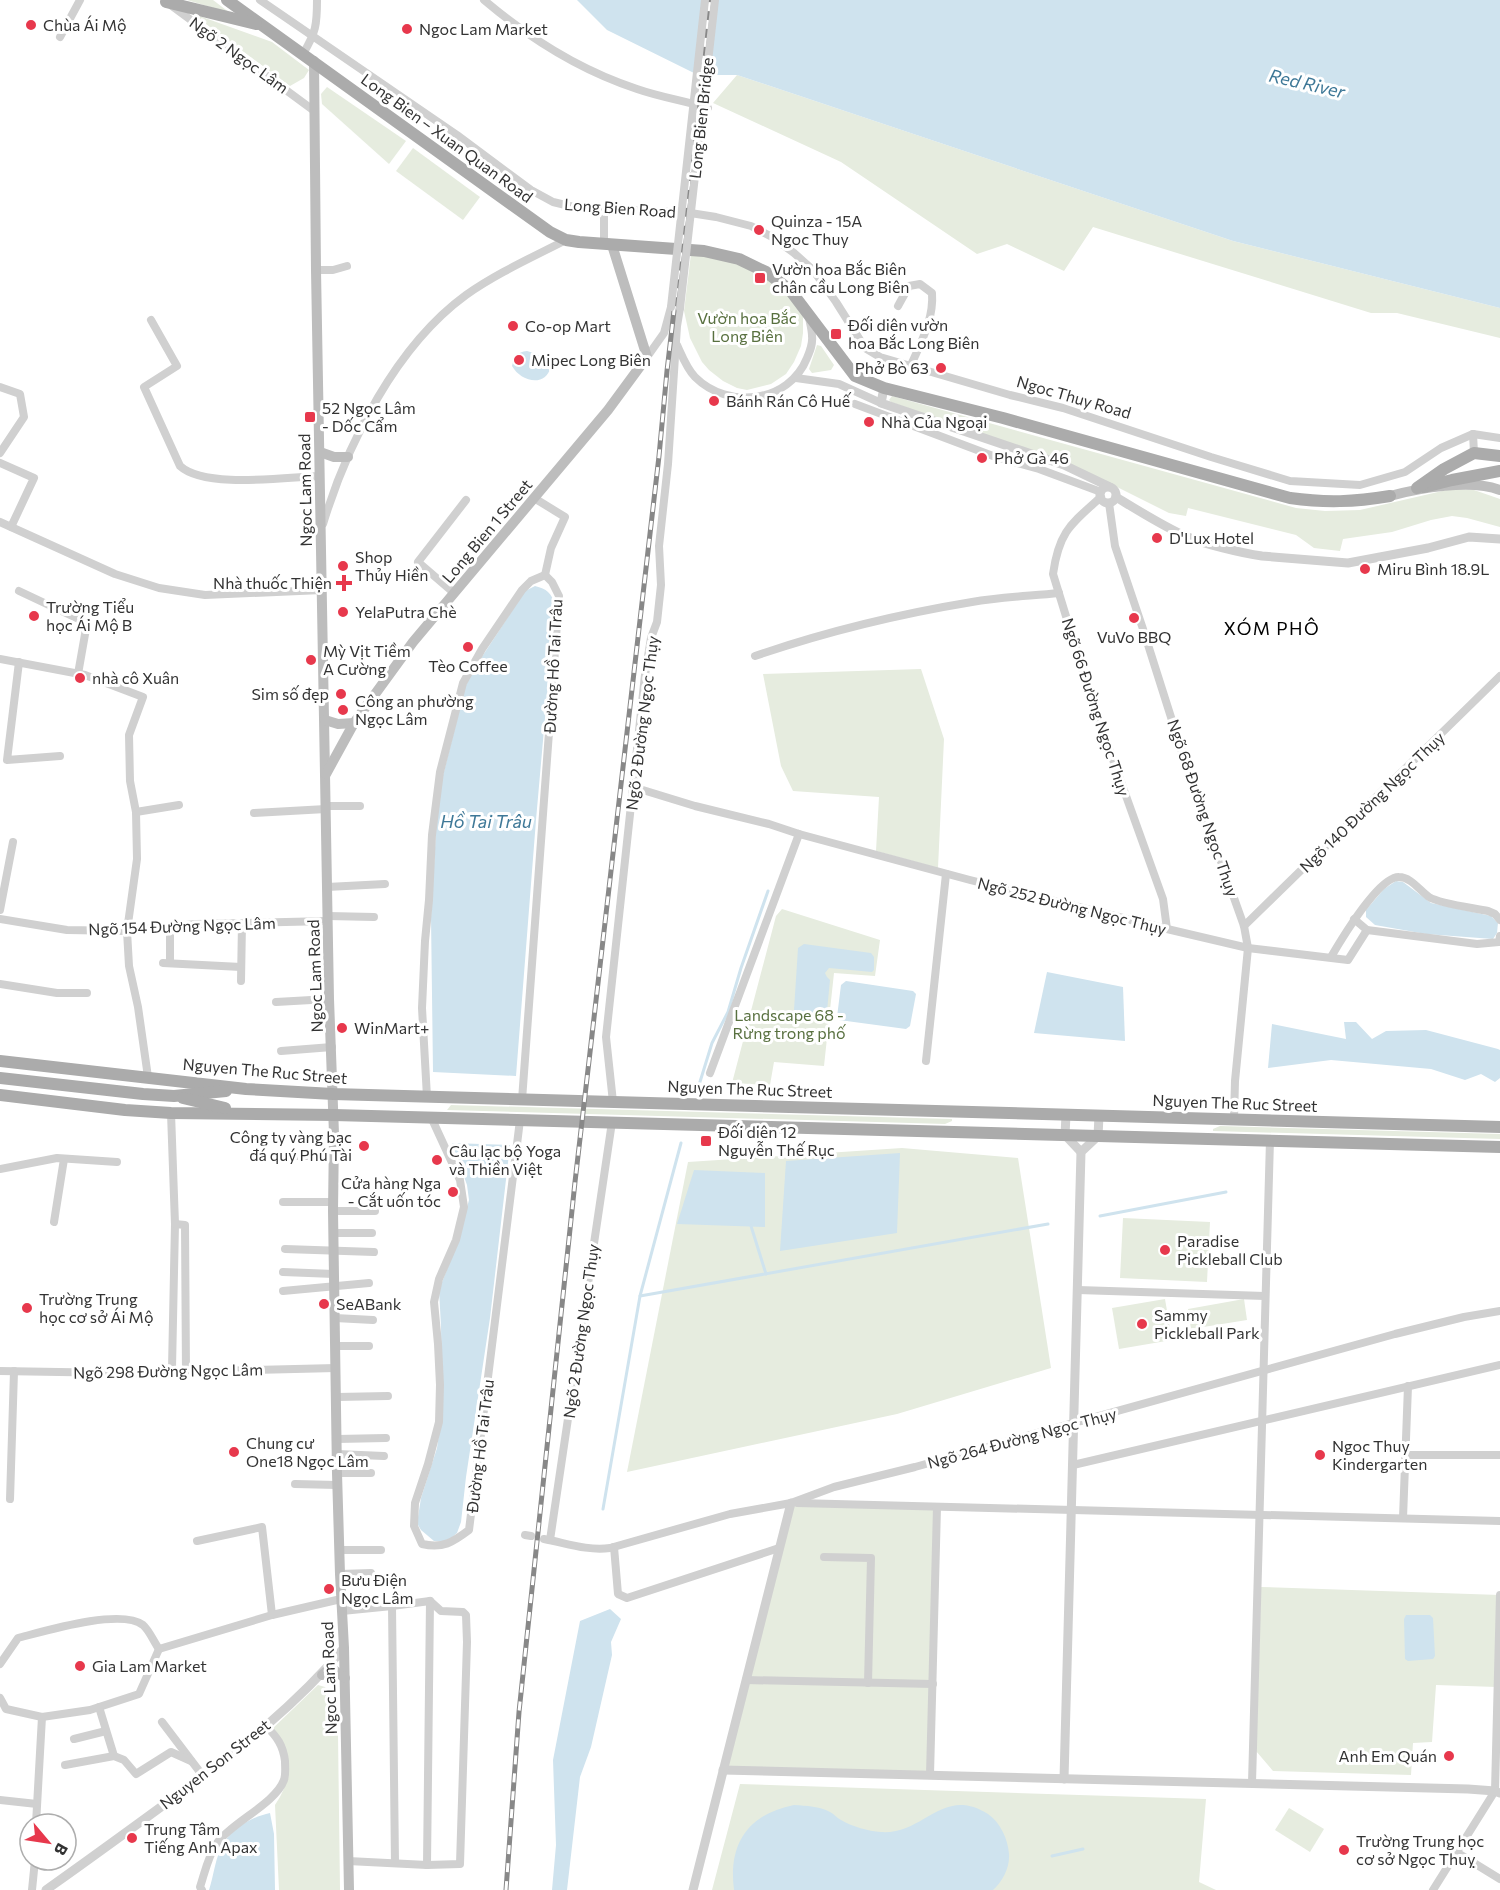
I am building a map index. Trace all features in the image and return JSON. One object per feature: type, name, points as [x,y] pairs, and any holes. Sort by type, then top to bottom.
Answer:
[{"type":"main road","name":"Long Bien – Xuan Quan Road","points":[[227,0],[536,222],[566,240],[704,251],[739,259],[766,272],[790,290],[807,311]]},
{"type":"main road","points":[[165,1],[263,26]]},
{"type":"main road","name":"Ngoc Lam Road","points":[[309,58],[313,110],[329,999],[334,1115],[333,1233],[337,1485],[345,1678],[350,1890]]},
{"type":"main road","points":[[608,244],[647,357]]},
{"type":"main road","points":[[807,311],[855,376],[884,388],[1003,418],[1290,498],[1344,502],[1390,496],[1452,480],[1500,471]]},
{"type":"main road","name":"Long Bien 1 Street","points":[[326,776],[354,723],[413,642],[609,410],[647,357]]},
{"type":"main road","points":[[320,452],[334,457],[348,457]]},
{"type":"main road","points":[[1417,488],[1444,469],[1474,453],[1500,456]]},
{"type":"main road","points":[[1417,488],[1479,485],[1500,490]]},
{"type":"main road","points":[[325,720],[338,724],[354,723]]},
{"type":"main road","name":"Nguyen The Ruc Street","points":[[0,1060],[246,1089],[333,1094],[1500,1127]]},
{"type":"main road","points":[[0,1078],[174,1096],[246,1089]]},
{"type":"main road","points":[[0,1095],[125,1110],[171,1113],[431,1117],[1500,1147]]},
{"type":"main road","points":[[174,1096],[245,1113]]},
{"type":"main road","points":[[322,1675],[334,1670],[345,1678]]},
{"type":"street","points":[[60,37],[80,0]]},
{"type":"street","name":"Long Bien Road","points":[[260,0],[450,130],[541,197],[565,206],[604,210],[684,212]]},
{"type":"street","points":[[309,58],[317,22],[317,0]]},
{"type":"street","points":[[484,0],[531,38],[583,67],[636,89],[708,108]]},
{"type":"street","name":"Long Bien Bridge","points":[[671,307],[705,0]]},
{"type":"street","name":"Long Bien Bridge","points":[[677,344],[677,326],[715,0]]},
{"type":"street","name":"Ngõ 2 Ngọc Lâm","points":[[165,1],[313,110]]},
{"type":"street","points":[[604,210],[608,244]]},
{"type":"street","name":"Ngoc Thuy Road","points":[[684,212],[751,226],[794,252],[813,270],[865,348],[880,357],[1063,408],[1290,481],[1360,485],[1406,472],[1442,448],[1473,434]]},
{"type":"street","points":[[321,532],[335,486],[348,457],[377,401],[411,347],[466,296],[497,276],[566,240]]},
{"type":"street","points":[[316,270],[333,270],[347,266]]},
{"type":"street","points":[[898,306],[909,286],[920,284],[932,293],[933,304],[928,327],[910,365]]},
{"type":"street","name":"Long Bien 1 Street","points":[[647,357],[664,333],[671,307]]},
{"type":"street","points":[[677,344],[694,376],[720,394],[733,398],[768,396],[796,378],[803,367],[811,348],[812,336],[807,311]]},
{"type":"street","points":[[151,320],[177,366],[144,387],[180,466],[199,477],[220,480],[320,476]]},
{"type":"street","name":"Ngõ 2 Đường Ngọc Thụy","points":[[613,1102],[606,1037],[645,675],[651,638],[657,622],[662,585],[659,546],[677,344]]},
{"type":"street","points":[[838,384],[855,376]]},
{"type":"street","points":[[796,378],[838,384],[881,404],[1064,465],[1114,489],[1107,497]]},
{"type":"street","points":[[0,387],[20,394],[24,417],[0,453]]},
{"type":"street","points":[[881,404],[884,388]]},
{"type":"street","points":[[855,404],[999,458],[1039,469],[1107,497],[1187,537],[1248,554],[1348,563],[1428,548],[1469,537],[1500,539]]},
{"type":"street","points":[[1474,453],[1473,434],[1500,438]]},
{"type":"street","points":[[0,463],[34,478],[11,527]]},
{"type":"street","name":"Ngõ 66 Đường Ngọc Thụy","points":[[1107,497],[1073,520],[1055,557],[1053,574],[1093,704],[1163,899],[1167,929]]},
{"type":"street","name":"Ngõ 68 Đường Ngọc Thụy","points":[[1107,497],[1115,546],[1183,756],[1244,926],[1248,948],[1235,1081],[1234,1119]]},
{"type":"street","points":[[534,498],[565,517],[550,548],[545,575]]},
{"type":"street","points":[[454,593],[418,562],[466,500]]},
{"type":"street","points":[[0,522],[115,574],[159,588],[205,595],[322,590]]},
{"type":"street","name":"Đường Hồ Tai Trâu","points":[[426,1097],[422,1008],[432,835],[440,772],[463,683],[482,649],[522,590],[531,581],[545,575],[552,582],[559,596],[522,1100]]},
{"type":"street","points":[[19,591],[87,623],[78,674]]},
{"type":"street","points":[[755,656],[825,634],[909,615],[971,602],[1059,592]]},
{"type":"street","points":[[0,658],[78,674],[143,698],[129,735],[130,781],[136,812],[136,859],[127,931],[129,966],[138,1006],[148,1077]]},
{"type":"street","points":[[20,662],[7,760],[60,756]]},
{"type":"street","name":"Ngõ 140 Đường Ngọc Thụy","points":[[1244,926],[1500,676]]},
{"type":"street","name":"Ngõ 252 Đường Ngọc Thụy","points":[[633,787],[946,874],[1248,948],[1348,960],[1367,930]]},
{"type":"street","points":[[136,812],[179,805]]},
{"type":"street","points":[[254,813],[360,806]]},
{"type":"street","points":[[710,1073],[799,834]]},
{"type":"street","points":[[0,910],[13,842]]},
{"type":"street","points":[[926,1061],[946,874]]},
{"type":"street","points":[[1331,957],[1354,919],[1387,880],[1398,876],[1407,879],[1434,899],[1488,911],[1500,920]]},
{"type":"street","points":[[327,887],[385,884]]},
{"type":"street","name":"Ngõ 154 Đường Ngọc Lâm","points":[[0,919],[67,930],[127,931],[170,926],[374,917]]},
{"type":"street","points":[[1354,919],[1367,930],[1477,944],[1499,939]]},
{"type":"street","points":[[241,981],[242,923]]},
{"type":"street","points":[[170,926],[166,963],[241,967]]},
{"type":"street","points":[[0,984],[57,993],[87,993]]},
{"type":"street","points":[[276,1002],[329,999]]},
{"type":"street","points":[[280,1051],[332,1047]]},
{"type":"street","points":[[171,1113],[175,1224],[172,1368],[182,1374],[185,1225],[175,1224]]},
{"type":"street","points":[[1064,1779],[1081,1152],[1065,1135],[1066,1115]]},
{"type":"street","points":[[1081,1152],[1098,1136],[1099,1116]]},
{"type":"street","name":"Đường Hồ Tai Trâu","points":[[431,1117],[460,1180],[464,1207],[456,1240],[439,1279],[434,1302],[440,1374],[439,1422],[415,1503],[414,1526],[422,1544],[433,1546],[451,1543],[469,1530],[520,1120]]},
{"type":"street","name":"Ngõ 2 Đường Ngọc Thụy","points":[[547,1539],[612,1122]]},
{"type":"street","points":[[1252,1783],[1270,1140]]},
{"type":"street","points":[[288,1156],[334,1156]]},
{"type":"street","points":[[0,1169],[57,1158],[117,1162]]},
{"type":"street","points":[[54,1222],[64,1158]]},
{"type":"street","points":[[283,1202],[375,1211]]},
{"type":"street","points":[[333,1233],[372,1233]]},
{"type":"street","points":[[285,1249],[374,1252]]},
{"type":"street","points":[[283,1272],[334,1274]]},
{"type":"street","points":[[283,1291],[369,1283]]},
{"type":"street","points":[[1078,1290],[1265,1296]]},
{"type":"street","points":[[335,1306],[374,1307]]},
{"type":"street","name":"Ngõ 264 Đường Ngọc Thụy","points":[[547,1539],[600,1549],[614,1547],[730,1514],[791,1503],[834,1487],[1074,1424],[1395,1334],[1464,1317],[1500,1311]]},
{"type":"street","points":[[335,1318],[373,1320]]},
{"type":"street","points":[[335,1346],[369,1346]]},
{"type":"street","points":[[1073,1465],[1500,1365]]},
{"type":"street","name":"Ngõ 298 Đường Ngọc Lâm","points":[[0,1371],[182,1374],[234,1370],[336,1368]]},
{"type":"street","points":[[10,1499],[14,1371]]},
{"type":"street","points":[[1403,1518],[1408,1386]]},
{"type":"street","points":[[337,1396],[388,1396]]},
{"type":"street","points":[[337,1439],[386,1438]]},
{"type":"street","points":[[337,1454],[384,1456]]},
{"type":"street","points":[[1405,1455],[1500,1455]]},
{"type":"street","points":[[337,1473],[371,1473]]},
{"type":"street","points":[[295,1484],[337,1485]]},
{"type":"street","points":[[693,1890],[791,1503],[1500,1521]]},
{"type":"street","points":[[930,1775],[938,1506]]},
{"type":"street","points":[[197,1541],[262,1527],[272,1615]]},
{"type":"street","points":[[614,1547],[618,1594],[627,1598],[779,1548]]},
{"type":"street","points":[[339,1550],[381,1550]]},
{"type":"street","points":[[824,1557],[871,1558],[868,1683]]},
{"type":"street","points":[[339,1574],[371,1573]]},
{"type":"street","points":[[1433,1890],[1497,1792],[1500,1595]]},
{"type":"street","points":[[0,1698],[6,1709],[42,1717],[99,1707],[139,1694],[159,1649],[272,1615],[341,1599]]},
{"type":"street","points":[[342,1611],[430,1601],[441,1611],[465,1613],[468,1642],[460,1864],[427,1865],[348,1860]]},
{"type":"street","points":[[427,1865],[430,1601]]},
{"type":"street","points":[[392,1606],[395,1863]]},
{"type":"street","points":[[0,1664],[18,1638],[88,1622],[128,1618],[144,1626],[159,1649]]},
{"type":"street","name":"Nguyen Son Street","points":[[46,1890],[233,1754],[322,1675],[344,1648]]},
{"type":"street","points":[[746,1680],[933,1684]]},
{"type":"street","points":[[99,1707],[114,1756]]},
{"type":"street","points":[[37,1812],[42,1717]]},
{"type":"street","points":[[162,1722],[203,1776]]},
{"type":"street","points":[[202,1890],[200,1887],[209,1856],[217,1843],[229,1830],[269,1798],[279,1788],[285,1777],[283,1750],[276,1735],[266,1726]]},
{"type":"street","points":[[74,1739],[106,1731]]},
{"type":"street","points":[[65,1765],[114,1756],[124,1760],[136,1774],[171,1752],[191,1761]]},
{"type":"street","points":[[723,1770],[1252,1783],[1497,1792]]},
{"type":"street","points":[[0,1800],[38,1804]]},
{"type":"street","points":[[1456,1852],[1500,1879]]},
{"type":"street","points":[[32,1890],[34,1872]]},
{"type":"green space","points":[[187,0],[213,0],[230,13]]},
{"type":"green space","points":[[191,13],[272,42],[309,70],[304,78],[290,86]]},
{"type":"green space","points":[[737,75],[1233,241],[1500,308],[1500,338],[1397,313],[1371,313],[1093,227],[1064,271],[1007,244],[977,254],[841,162],[713,103]]},
{"type":"green space","points":[[327,87],[406,141],[389,164],[322,104],[321,94]]},
{"type":"green space","points":[[413,148],[480,197],[463,220],[396,171]]},
{"type":"green space","name":"Vườn hoa Bắc Long Biên","points":[[691,254],[722,254],[790,290],[803,316],[803,333],[801,346],[786,374],[771,384],[747,390],[723,381],[702,362],[690,338],[684,311]]},
{"type":"green space","points":[[817,345],[821,346],[834,365],[831,370],[812,373],[809,369]]},
{"type":"green space","points":[[892,396],[1296,508],[1325,511],[1360,510],[1451,489],[1474,490],[1500,499],[1500,527],[1452,516],[1392,532],[1343,539],[1340,551],[1314,548],[1296,535],[1188,508],[1186,516],[1169,513],[1093,475],[891,402],[889,400]]},
{"type":"green space","points":[[921,669],[944,739],[938,868],[876,851],[879,797],[793,791],[781,766],[763,674]]},
{"type":"green space","name":"Landscape 68 - Rừng trong phố","points":[[782,909],[880,940],[875,976],[834,973],[824,1066],[774,1062],[770,1085],[732,1083],[776,916]]},
{"type":"green space","points":[[451,1105],[952,1119],[952,1121],[945,1124],[447,1110]]},
{"type":"green space","points":[[1220,1126],[1500,1134],[1500,1139],[1213,1131]]},
{"type":"green space","points":[[902,1148],[1018,1158],[1051,1368],[897,1414],[627,1472],[688,1162]]},
{"type":"green space","name":"Paradise Pickleball Club","points":[[1123,1218],[1210,1222],[1207,1282],[1120,1278]]},
{"type":"green space","name":"Sammy Pickleball Park","points":[[1165,1299],[1172,1340],[1119,1349],[1112,1308]]},
{"type":"green space","name":"Sammy Pickleball Park","points":[[1244,1299],[1247,1320],[1191,1329],[1188,1309]]},
{"type":"green space","points":[[791,1503],[937,1507],[930,1775],[723,1770]]},
{"type":"green space","points":[[1261,1587],[1500,1595],[1497,1687],[1436,1685],[1432,1742],[1413,1743],[1411,1775],[1273,1771],[1256,1751]]},
{"type":"green space","points":[[318,1685],[325,1687],[332,1699],[338,1734],[340,1890],[279,1890],[275,1805],[287,1776],[284,1759],[270,1731]]},
{"type":"green space","points":[[740,1784],[1206,1799],[1199,1882],[1216,1890],[712,1890]]},
{"type":"green space","points":[[1289,1808],[1324,1829],[1310,1852],[1275,1830]]},
{"type":"water","name":"Red River","points":[[577,0],[1500,0],[1500,308],[1233,241],[737,75],[698,75],[607,30]]},
{"type":"water","points":[[527,351],[537,354],[551,366],[544,378],[527,379],[512,366],[516,356]]},
{"type":"water","name":"Hồ Tai Trâu","points":[[535,586],[548,592],[555,604],[516,1076],[433,1072],[431,917],[440,787],[470,675],[525,591]]},
{"type":"water","points":[[1396,881],[1403,882],[1431,903],[1491,916],[1498,923],[1497,933],[1493,939],[1426,934],[1375,925],[1366,917],[1366,910],[1384,889]]},
{"type":"water","points":[[804,944],[871,953],[874,957],[874,970],[872,972],[829,968],[825,973],[830,980],[827,1011],[823,1016],[797,1013],[794,1010],[798,948]]},
{"type":"water","points":[[1047,972],[1123,987],[1125,1041],[1034,1033]]},
{"type":"water","points":[[846,981],[913,991],[916,994],[910,1026],[906,1029],[839,1020],[837,1017],[841,985]]},
{"type":"water","points":[[1344,1022],[1356,1022],[1372,1039],[1386,1031],[1426,1030],[1498,1049],[1500,1050],[1500,1078],[1495,1082],[1481,1074],[1465,1080],[1431,1069],[1331,1060],[1268,1068],[1272,1024],[1346,1039]]},
{"type":"water","points":[[452,1143],[510,1145],[490,1318],[461,1522],[457,1533],[451,1538],[434,1541],[421,1530],[418,1517],[421,1498],[437,1448],[442,1412],[439,1290],[458,1241],[469,1200],[467,1185]]},
{"type":"water","points":[[900,1153],[897,1233],[780,1251],[786,1161]]},
{"type":"water","points":[[694,1170],[765,1173],[765,1227],[677,1224]]},
{"type":"water","points":[[610,1609],[621,1619],[611,1642],[612,1655],[591,1747],[580,1777],[567,1890],[552,1890],[556,1845],[553,1760],[580,1621]]},
{"type":"water","points":[[1406,1615],[1430,1615],[1433,1618],[1435,1656],[1433,1659],[1408,1661],[1405,1659],[1404,1619]]},
{"type":"water","points":[[794,1805],[822,1809],[850,1825],[881,1832],[896,1831],[910,1826],[946,1808],[958,1805],[972,1807],[992,1817],[1003,1831],[1009,1854],[1007,1869],[993,1890],[734,1890],[734,1859],[744,1834],[764,1816]]},
{"type":"water","points":[[270,1813],[274,1834],[275,1890],[209,1890],[218,1855],[227,1838],[243,1824]]},
{"type":"waterway","points":[[699,1085],[712,1043],[728,1012],[768,891]]},
{"type":"waterway","points":[[603,1509],[640,1296],[681,1143]]},
{"type":"waterway","points":[[1100,1216],[1226,1192]]},
{"type":"waterway","points":[[640,1296],[1048,1224]]},
{"type":"waterway","points":[[751,1226],[766,1274]]},
{"type":"waterway","points":[[1052,1856],[1083,1849]]},
{"type":"railway","points":[[506,1890],[519,1712],[575,1182],[710,0]]},
{"type":"place","name":"Chùa Ái Mộ","points":[[31,25]]},
{"type":"place","name":"Ngoc Lam Market","points":[[407,29]]},
{"type":"place","name":"Quinza - 15A Ngoc Thuy","points":[[759,230]]},
{"type":"place","name":"Vườn hoa Bắc Biên chân cầu Long Biên","points":[[760,278]]},
{"type":"place","name":"Co-op Mart","points":[[513,326]]},
{"type":"place","name":"Đối diện vườn hoa Bắc Long Biên","points":[[836,334]]},
{"type":"place","name":"Mipec Long Biên","points":[[519,360]]},
{"type":"place","name":"Phở Bò 63","points":[[941,368]]},
{"type":"place","name":"Bánh Rán Cô Huế","points":[[714,401]]},
{"type":"place","name":"52 Ngọc Lâm - Dốc Cẩm","points":[[310,417]]},
{"type":"place","name":"Nhà Của Ngoại","points":[[869,422]]},
{"type":"place","name":"Phở Gà 46","points":[[982,458]]},
{"type":"place","name":"D'Lux Hotel","points":[[1157,538]]},
{"type":"place","name":"Shop Thủy Hiền","points":[[343,566]]},
{"type":"place","name":"Miru Bình 18.9L","points":[[1365,569]]},
{"type":"place","name":"Nhà thuốc Thiện","points":[[344,583]]},
{"type":"place","name":"YelaPutra Chè","points":[[343,612]]},
{"type":"place","name":"Trường Tiểu học Ái Mộ B","points":[[34,616]]},
{"type":"place","name":"VuVo BBQ","points":[[1134,618]]},
{"type":"place","name":"Tèo Coffee","points":[[468,647]]},
{"type":"place","name":"Mỳ Vịt Tiềm A Cường","points":[[311,660]]},
{"type":"place","name":"nhà cô Xuân","points":[[80,678]]},
{"type":"place","name":"Sim số đẹp","points":[[341,694]]},
{"type":"place","name":"Công an phường Ngọc Lâm","points":[[343,710]]},
{"type":"place","name":"WinMart+","points":[[342,1028]]},
{"type":"place","name":"Đối diện 12 Nguyễn Thế Rục","points":[[706,1141]]},
{"type":"place","name":"Công ty vàng bạc đá quý Phú Tài","points":[[364,1146]]},
{"type":"place","name":"Câu lạc bộ Yoga và Thiền Việt","points":[[437,1160]]},
{"type":"place","name":"Cửa hàng Nga - Cắt uốn tóc","points":[[453,1192]]},
{"type":"place","name":"Paradise Pickleball Club","points":[[1165,1250]]},
{"type":"place","name":"SeABank","points":[[324,1304]]},
{"type":"place","name":"Trường Trung học cơ sở Ái Mộ","points":[[27,1308]]},
{"type":"place","name":"Sammy Pickleball Park","points":[[1142,1324]]},
{"type":"place","name":"Chung cư One18 Ngọc Lâm","points":[[234,1452]]},
{"type":"place","name":"Ngoc Thuy Kindergarten","points":[[1320,1455]]},
{"type":"place","name":"Bưu Điện Ngọc Lâm","points":[[329,1589]]},
{"type":"place","name":"Gia Lam Market","points":[[80,1666]]},
{"type":"place","name":"Anh Em Quán","points":[[1449,1756]]},
{"type":"place","name":"Trung Tâm Tiếng Anh Apax","points":[[132,1838]]},
{"type":"place","name":"Trường Trung học cơ sở Ngọc Thuỵ","points":[[1344,1850]]},
{"type":"district","name":"XÓM PHÔ","points":[[1272,629]]}]
